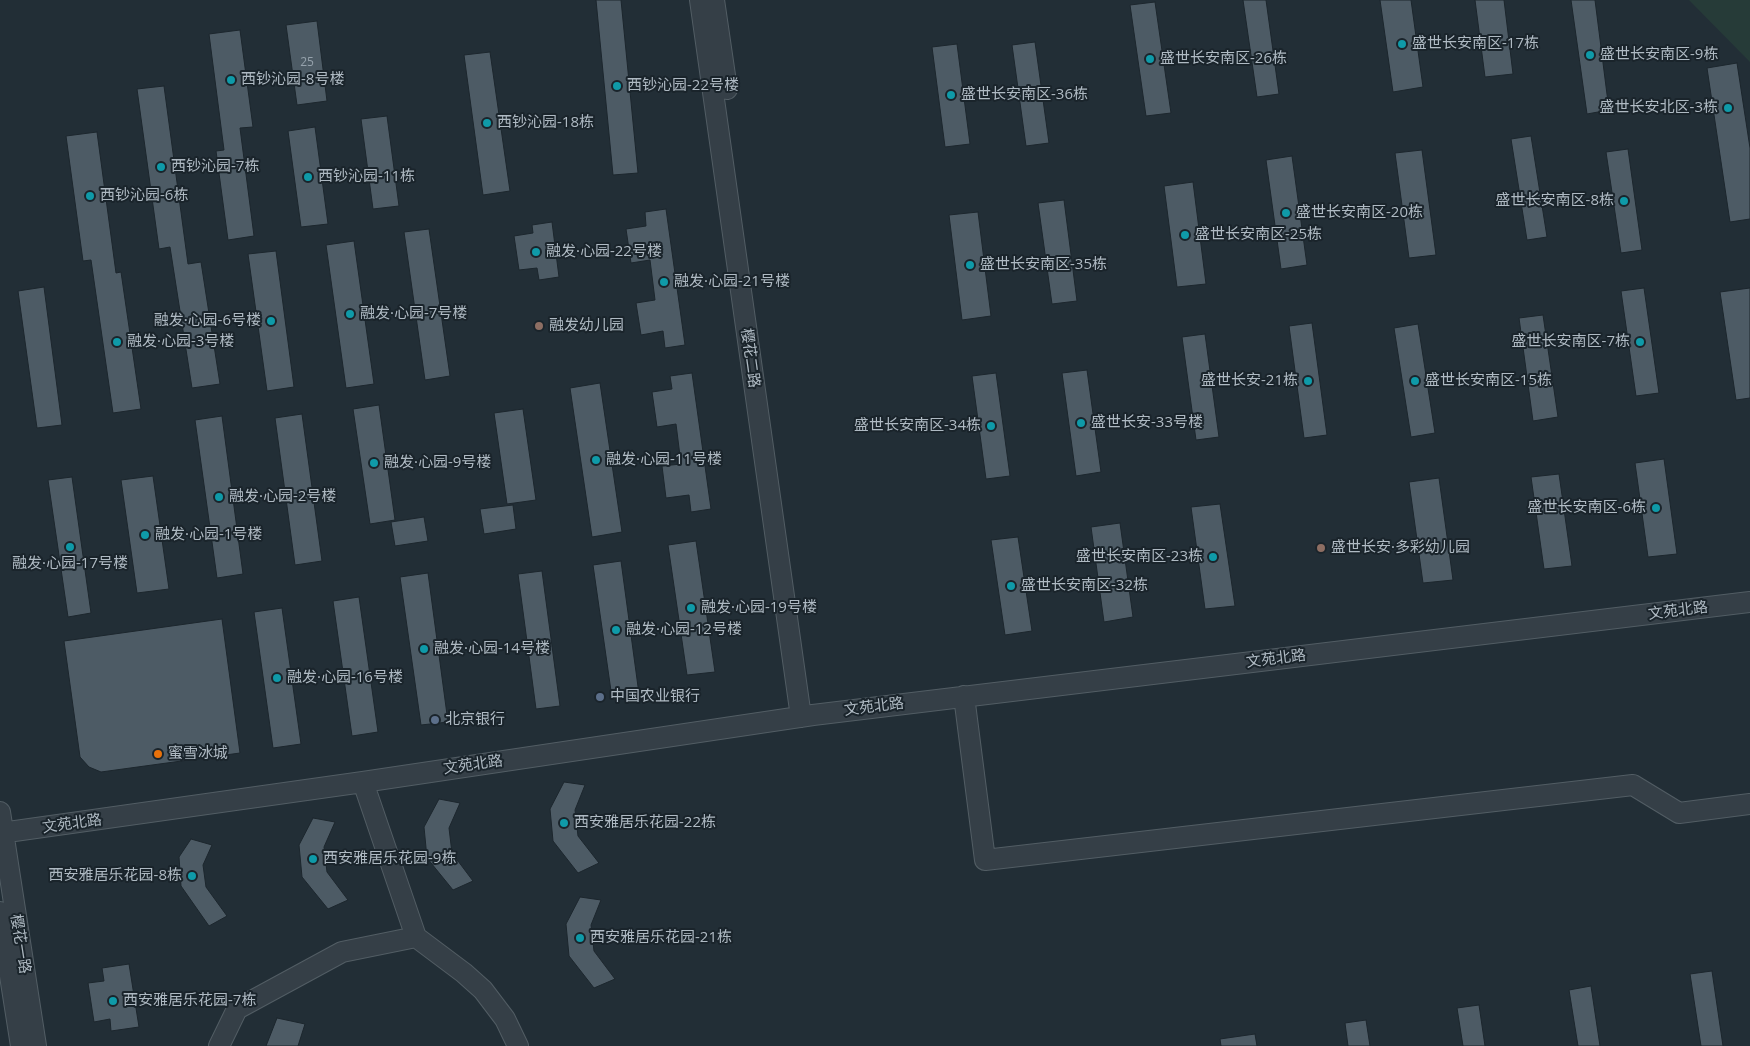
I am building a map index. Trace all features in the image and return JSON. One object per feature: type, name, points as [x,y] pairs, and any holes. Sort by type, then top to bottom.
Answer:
[{"type":"street","name":"樱花二路","points":[[700,0],[806,710]]},
{"type":"street","name":"樱花二路","points":[[714,0],[806,710]]},
{"type":"street","name":"文苑北路","points":[[1,824],[806,710],[1750,592]]},
{"type":"street","name":"文苑北路","points":[[1,824],[363,782],[806,710],[964,696],[1750,602]]},
{"type":"street","points":[[964,696],[984,860],[1633,785],[1679,813],[1750,804]]},
{"type":"street","points":[[363,782],[416,937],[464,973],[483,990],[505,1019],[518,1046]]},
{"type":"street","name":"樱花一路","points":[[1,824],[36,1046]]},
{"type":"street","name":"樱花一路","points":[[0,912],[21,1046]]},
{"type":"street","points":[[219,1046],[237,1009],[342,952],[416,937]]},
{"type":"green space","points":[[1689,0],[1750,0],[1750,62]]},
{"type":"building","name":"西钞沁园-22号楼","points":[[596,0],[621,0],[638,173],[613,175]]},
{"type":"building","points":[[1243,0],[1266,0],[1279,94],[1257,97]]},
{"type":"building","name":"盛世长安南区-17栋","points":[[1380,0],[1411,0],[1423,87],[1393,92]]},
{"type":"building","points":[[1475,0],[1504,0],[1513,74],[1485,77]]},
{"type":"building","name":"盛世长安南区-9栋","points":[[1571,0],[1595,0],[1609,110],[1587,114]]},
{"type":"building","name":"盛世长安南区-26栋","points":[[1155,2],[1171,113],[1146,116],[1130,5]]},
{"type":"building","points":[[317,21],[327,101],[297,105],[286,25]]},
{"type":"building","points":[[240,30],[253,127],[240,128],[254,236],[228,240],[216,151],[224,150],[209,34]]},
{"type":"building","points":[[1035,42],[1049,143],[1026,146],[1012,45]]},
{"type":"building","name":"盛世长安南区-36栋","points":[[957,44],[970,144],[945,147],[932,47]]},
{"type":"building","name":"西钞沁园-18栋","points":[[490,52],[510,191],[483,195],[464,55]]},
{"type":"building","name":"盛世长安北区-3栋","points":[[1737,63],[1750,148],[1750,219],[1730,222],[1707,68]]},
{"type":"building","points":[[164,86],[188,264],[201,262],[220,384],[192,388],[170,247],[159,249],[137,89]]},
{"type":"building","points":[[387,116],[399,206],[373,209],[361,119]]},
{"type":"building","name":"西钞沁园-11栋","points":[[315,127],[328,224],[301,227],[288,131]]},
{"type":"building","points":[[97,132],[116,273],[121,272],[141,409],[113,413],[91,260],[83,261],[66,136]]},
{"type":"building","points":[[1531,136],[1547,237],[1527,240],[1511,139]]},
{"type":"building","name":"盛世长安南区-8栋","points":[[1628,149],[1642,250],[1621,253],[1606,152]]},
{"type":"building","points":[[1422,150],[1436,255],[1409,258],[1395,153]]},
{"type":"building","name":"盛世长安南区-20栋","points":[[1292,156],[1307,265],[1281,269],[1266,160]]},
{"type":"building","name":"盛世长安南区-25栋","points":[[1193,182],[1206,284],[1177,287],[1164,186]]},
{"type":"building","points":[[1064,200],[1077,301],[1052,304],[1038,203]]},
{"type":"building","name":"融发·心园-21号楼","points":[[666,209],[685,345],[665,348],[663,331],[641,335],[636,303],[655,300],[650,260],[631,263],[626,229],[646,226],[645,212]]},
{"type":"building","name":"盛世长安南区-35栋","points":[[978,212],[991,316],[962,320],[949,215]]},
{"type":"building","name":"融发·心园-22号楼","points":[[552,222],[559,277],[539,280],[537,268],[519,270],[514,236],[533,233],[532,225]]},
{"type":"building","points":[[429,229],[450,376],[425,380],[404,232]]},
{"type":"building","name":"融发·心园-7号楼","points":[[354,241],[374,384],[346,388],[326,245]]},
{"type":"building","name":"融发·心园-6号楼","points":[[276,251],[294,387],[267,391],[248,254]]},
{"type":"building","points":[[44,287],[62,425],[37,428],[18,291]]},
{"type":"building","name":"盛世长安南区-7栋","points":[[1644,288],[1659,393],[1636,396],[1621,291]]},
{"type":"building","points":[[1750,288],[1750,398],[1736,400],[1720,292]]},
{"type":"building","points":[[1543,315],[1558,417],[1533,421],[1519,318]]},
{"type":"building","name":"盛世长安-21栋","points":[[1312,323],[1327,435],[1304,438],[1289,326]]},
{"type":"building","name":"盛世长安南区-15栋","points":[[1418,324],[1435,433],[1411,437],[1394,328]]},
{"type":"building","points":[[1205,334],[1219,437],[1196,440],[1182,337]]},
{"type":"building","name":"盛世长安-33号楼","points":[[1087,370],[1101,472],[1076,476],[1062,373]]},
{"type":"building","points":[[692,373],[711,509],[691,512],[689,495],[666,498],[662,466],[681,464],[676,424],[657,427],[652,392],[672,389],[670,376]]},
{"type":"building","name":"盛世长安南区-34栋","points":[[996,373],[1010,476],[986,479],[972,376]]},
{"type":"building","name":"融发·心园-11号楼","points":[[600,383],[622,532],[592,537],[570,388]]},
{"type":"building","name":"融发·心园-9号楼","points":[[379,405],[395,520],[370,524],[353,409]]},
{"type":"building","points":[[523,409],[536,500],[507,504],[494,413]]},
{"type":"building","points":[[302,414],[322,561],[295,565],[275,418]]},
{"type":"building","name":"融发·心园-2号楼","points":[[222,416],[243,574],[217,578],[195,420]]},
{"type":"building","name":"盛世长安南区-6栋","points":[[1664,459],[1677,554],[1648,557],[1635,463]]},
{"type":"building","points":[[1559,474],[1572,566],[1544,569],[1531,477]]},
{"type":"building","name":"融发·心园-1号楼","points":[[153,476],[169,589],[137,593],[121,480]]},
{"type":"building","name":"融发·心园-17号楼","points":[[72,477],[91,613],[68,617],[48,480]]},
{"type":"building","points":[[1439,478],[1453,580],[1423,583],[1409,482]]},
{"type":"building","name":"盛世长安南区-23栋","points":[[1220,504],[1235,606],[1205,609],[1191,507]]},
{"type":"building","points":[[513,505],[516,529],[484,534],[480,509]]},
{"type":"building","points":[[424,517],[428,541],[395,546],[391,522]]},
{"type":"building","points":[[1120,523],[1133,617],[1104,622],[1091,527]]},
{"type":"building","name":"盛世长安南区-32栋","points":[[1018,537],[1032,631],[1005,635],[991,540]]},
{"type":"building","name":"融发·心园-19号楼","points":[[696,541],[715,672],[687,675],[668,545]]},
{"type":"building","name":"融发·心园-12号楼","points":[[621,561],[639,694],[612,698],[593,565]]},
{"type":"building","points":[[542,571],[560,706],[536,709],[518,574]]},
{"type":"building","name":"融发·心园-14号楼","points":[[428,573],[448,722],[421,725],[400,577]]},
{"type":"building","points":[[359,597],[378,732],[352,736],[333,601]]},
{"type":"building","name":"融发·心园-16号楼","points":[[282,608],[301,744],[273,748],[254,612]]},
{"type":"building","points":[[222,619],[240,753],[101,772],[89,767],[80,757],[64,641]]},
{"type":"building","name":"西安雅居乐花园-22栋","points":[[564,782],[585,785],[575,810],[578,836],[599,863],[578,873],[553,841],[550,809]]},
{"type":"building","points":[[439,799],[460,803],[449,828],[452,853],[473,881],[453,890],[427,858],[424,827]]},
{"type":"building","name":"西安雅居乐花园-9栋","points":[[313,818],[335,822],[324,847],[327,872],[348,900],[328,909],[302,877],[299,845]]},
{"type":"building","name":"西安雅居乐花园-8栋","points":[[191,839],[212,845],[203,865],[206,887],[227,916],[209,926],[181,886],[179,857]]},
{"type":"building","name":"西安雅居乐花园-21栋","points":[[580,897],[601,900],[591,925],[594,951],[615,979],[594,988],[569,956],[566,924]]},
{"type":"building","name":"西安雅居乐花园-7栋","points":[[129,964],[139,1027],[111,1031],[110,1019],[94,1022],[88,983],[104,981],[102,968]]},
{"type":"building","points":[[1712,971],[1723,1046],[1701,1046],[1690,974]]},
{"type":"building","points":[[1591,986],[1600,1046],[1578,1046],[1569,990]]},
{"type":"building","points":[[1479,1005],[1485,1046],[1463,1046],[1457,1008]]},
{"type":"building","points":[[277,1018],[305,1024],[298,1046],[266,1046]]},
{"type":"building","points":[[1366,1020],[1370,1046],[1348,1046],[1345,1023]]},
{"type":"building","points":[[1255,1034],[1257,1046],[1221,1046],[1220,1039]]},
{"type":"place","name":"盛世长安南区-17栋","points":[[1402,44]]},
{"type":"place","name":"盛世长安南区-9栋","points":[[1590,55]]},
{"type":"place","name":"盛世长安南区-26栋","points":[[1150,59]]},
{"type":"place","name":"西钞沁园-8号楼","points":[[231,80]]},
{"type":"place","name":"西钞沁园-22号楼","points":[[617,86]]},
{"type":"place","name":"盛世长安南区-36栋","points":[[951,95]]},
{"type":"place","name":"盛世长安北区-3栋","points":[[1728,108]]},
{"type":"place","name":"西钞沁园-18栋","points":[[487,123]]},
{"type":"place","name":"西钞沁园-7栋","points":[[161,167]]},
{"type":"place","name":"西钞沁园-11栋","points":[[308,177]]},
{"type":"place","name":"西钞沁园-6栋","points":[[90,196]]},
{"type":"place","name":"盛世长安南区-8栋","points":[[1624,201]]},
{"type":"place","name":"盛世长安南区-20栋","points":[[1286,213]]},
{"type":"place","name":"盛世长安南区-25栋","points":[[1185,235]]},
{"type":"place","name":"融发·心园-22号楼","points":[[536,252]]},
{"type":"place","name":"盛世长安南区-35栋","points":[[970,265]]},
{"type":"place","name":"融发·心园-21号楼","points":[[664,282]]},
{"type":"place","name":"融发·心园-7号楼","points":[[350,314]]},
{"type":"place","name":"融发·心园-6号楼","points":[[271,321]]},
{"type":"place","name":"融发幼儿园","points":[[539,326]]},
{"type":"place","name":"融发·心园-3号楼","points":[[117,342]]},
{"type":"place","name":"盛世长安南区-7栋","points":[[1640,342]]},
{"type":"place","name":"盛世长安-21栋","points":[[1308,381]]},
{"type":"place","name":"盛世长安南区-15栋","points":[[1415,381]]},
{"type":"place","name":"盛世长安-33号楼","points":[[1081,423]]},
{"type":"place","name":"盛世长安南区-34栋","points":[[991,426]]},
{"type":"place","name":"融发·心园-11号楼","points":[[596,460]]},
{"type":"place","name":"融发·心园-9号楼","points":[[374,463]]},
{"type":"place","name":"融发·心园-2号楼","points":[[219,497]]},
{"type":"place","name":"盛世长安南区-6栋","points":[[1656,508]]},
{"type":"place","name":"融发·心园-1号楼","points":[[145,535]]},
{"type":"place","name":"融发·心园-17号楼","points":[[70,547]]},
{"type":"place","name":"盛世长安·多彩幼儿园","points":[[1321,548]]},
{"type":"place","name":"盛世长安南区-23栋","points":[[1213,557]]},
{"type":"place","name":"盛世长安南区-32栋","points":[[1011,586]]},
{"type":"place","name":"融发·心园-19号楼","points":[[691,608]]},
{"type":"place","name":"融发·心园-12号楼","points":[[616,630]]},
{"type":"place","name":"融发·心园-14号楼","points":[[424,649]]},
{"type":"place","name":"融发·心园-16号楼","points":[[277,678]]},
{"type":"place","name":"中国农业银行","points":[[600,697]]},
{"type":"place","name":"北京银行","points":[[435,720]]},
{"type":"place","name":"蜜雪冰城","points":[[158,754]]},
{"type":"place","name":"西安雅居乐花园-22栋","points":[[564,823]]},
{"type":"place","name":"西安雅居乐花园-9栋","points":[[313,859]]},
{"type":"place","name":"西安雅居乐花园-8栋","points":[[192,876]]},
{"type":"place","name":"西安雅居乐花园-21栋","points":[[580,938]]},
{"type":"place","name":"西安雅居乐花园-7栋","points":[[113,1001]]}]
